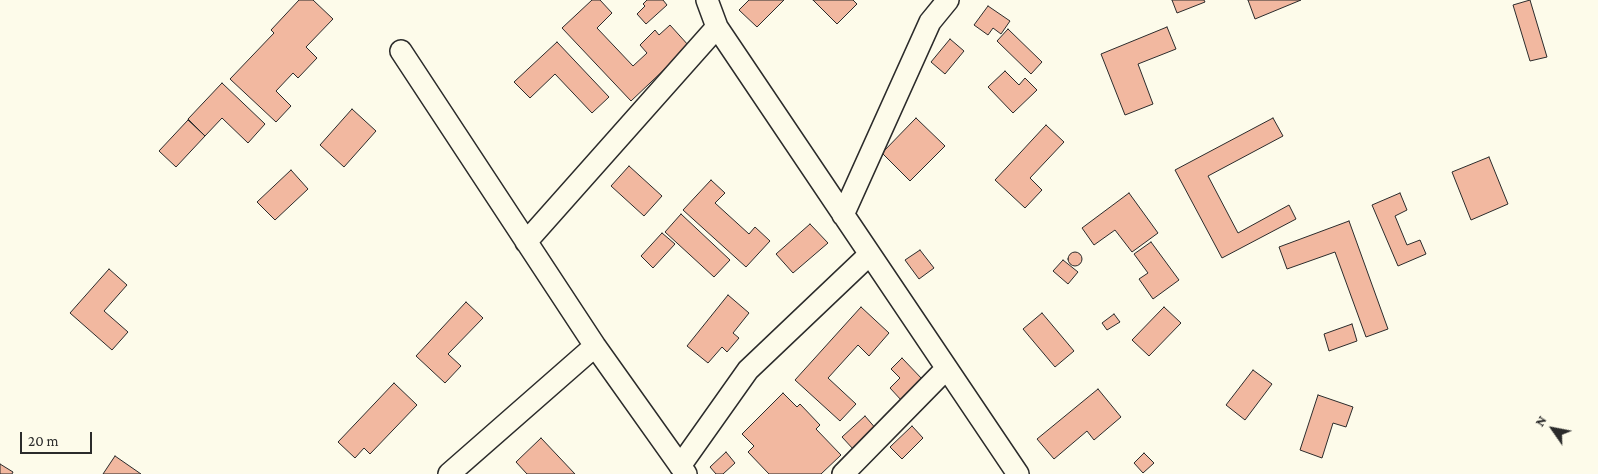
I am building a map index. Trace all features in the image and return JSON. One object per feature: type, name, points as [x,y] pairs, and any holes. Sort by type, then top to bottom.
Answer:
[{"type":"street","points":[[706,0],[718,27],[869,255],[1018,474]]},
{"type":"street","points":[[844,215],[930,22],[948,0]]},
{"type":"street","points":[[526,242],[718,27]]},
{"type":"street","points":[[401,51],[595,346],[684,470],[748,370],[869,255]]},
{"type":"street","points":[[449,474],[595,346]]},
{"type":"street","points":[[843,474],[946,369]]},
{"type":"building","points":[[299,0],[313,0],[333,19],[306,47],[317,58],[298,78],[293,73],[276,91],[291,106],[276,122],[230,79],[274,33],[271,30]]},
{"type":"building","points":[[592,0],[600,0],[612,13],[597,28],[633,66],[647,53],[640,45],[655,30],[659,35],[670,25],[689,46],[631,101],[562,28]]},
{"type":"building","points":[[647,0],[663,0],[667,5],[646,24],[637,14],[645,6],[643,4]]},
{"type":"building","points":[[749,0],[784,0],[757,27],[739,10]]},
{"type":"building","points":[[813,0],[853,0],[857,4],[837,24]]},
{"type":"building","points":[[1172,0],[1204,0],[1205,2],[1177,13]]},
{"type":"building","points":[[1248,0],[1301,0],[1255,19]]},
{"type":"building","points":[[1530,0],[1547,57],[1530,61],[1513,5]]},
{"type":"building","points":[[988,6],[1010,21],[1001,34],[993,28],[988,35],[974,25]]},
{"type":"building","points":[[1167,27],[1176,49],[1138,64],[1153,104],[1125,115],[1101,54]]},
{"type":"building","points":[[1008,29],[1042,62],[1031,74],[997,41]]},
{"type":"building","points":[[950,39],[964,51],[945,74],[931,62]]},
{"type":"building","points":[[557,42],[609,97],[592,113],[555,74],[530,98],[514,82]]},
{"type":"building","points":[[1005,71],[1019,85],[1025,78],[1037,90],[1013,113],[988,87]]},
{"type":"building","points":[[222,83],[265,124],[248,143],[222,118],[205,136],[188,119]]},
{"type":"building","points":[[352,109],[376,131],[344,167],[320,145]]},
{"type":"building","points":[[916,118],[945,146],[910,181],[882,153]]},
{"type":"building","points":[[1273,118],[1283,136],[1208,176],[1238,233],[1289,205],[1296,219],[1222,258],[1175,170]]},
{"type":"building","points":[[188,120],[205,136],[176,167],[159,151]]},
{"type":"building","points":[[1046,125],[1064,142],[1030,178],[1042,190],[1025,208],[995,180]]},
{"type":"building","points":[[1489,157],[1508,204],[1471,220],[1452,172]]},
{"type":"building","points":[[629,166],[662,196],[644,216],[611,186]]},
{"type":"building","points":[[291,170],[308,189],[275,220],[257,202]]},
{"type":"building","points":[[711,180],[725,193],[715,203],[749,234],[755,227],[770,241],[746,267],[683,210]]},
{"type":"building","points":[[1129,193],[1158,233],[1132,252],[1115,230],[1094,245],[1082,228]]},
{"type":"building","points":[[1400,193],[1407,210],[1395,216],[1407,245],[1420,240],[1426,254],[1398,266],[1372,205]]},
{"type":"building","points":[[681,214],[730,260],[714,277],[665,232]]},
{"type":"building","points":[[1349,221],[1388,329],[1366,337],[1335,252],[1287,269],[1279,247]]},
{"type":"building","points":[[810,224],[828,243],[793,273],[776,254]]},
{"type":"building","points":[[662,233],[675,244],[653,268],[641,256]]},
{"type":"building","points":[[1151,242],[1179,280],[1153,299],[1139,279],[1148,273],[1134,254]]},
{"type":"building","points":[[920,250],[934,268],[919,279],[905,260]]},
{"type":"building","points":[[1075,252],[1080,254],[1082,259],[1080,264],[1075,266],[1070,264],[1068,259],[1070,254]]},
{"type":"building","points":[[1063,260],[1078,272],[1068,284],[1053,271]]},
{"type":"building","points":[[109,269],[127,285],[104,311],[128,332],[112,350],[70,313]]},
{"type":"building","points":[[728,295],[749,313],[733,333],[739,338],[727,352],[722,347],[708,363],[687,346]]},
{"type":"building","points":[[466,302],[483,318],[448,354],[461,366],[445,383],[416,356]]},
{"type":"building","points":[[861,307],[889,333],[869,356],[858,345],[828,378],[856,404],[840,421],[795,380]]},
{"type":"building","points":[[1164,307],[1181,323],[1149,356],[1132,340]]},
{"type":"building","points":[[1042,313],[1074,351],[1055,367],[1023,329]]},
{"type":"building","points":[[1114,314],[1120,322],[1107,330],[1102,323]]},
{"type":"building","points":[[1352,324],[1357,341],[1329,351],[1324,334]]},
{"type":"building","points":[[902,358],[923,380],[902,401],[890,388],[900,378],[891,369]]},
{"type":"building","points":[[1253,370],[1272,384],[1245,420],[1226,405]]},
{"type":"building","points":[[394,383],[417,405],[370,454],[364,448],[355,458],[338,442]]},
{"type":"building","points":[[1098,389],[1121,417],[1094,440],[1087,431],[1054,459],[1037,439]]},
{"type":"building","points":[[783,393],[797,407],[800,404],[820,425],[816,429],[841,455],[821,474],[769,474],[748,452],[754,446],[742,434]]},
{"type":"building","points":[[1318,395],[1353,407],[1346,427],[1333,423],[1322,458],[1300,450]]},
{"type":"building","points":[[865,416],[877,430],[854,450],[842,437]]},
{"type":"building","points":[[912,426],[923,438],[902,459],[890,447]]},
{"type":"building","points":[[541,438],[575,474],[527,474],[516,462]]},
{"type":"building","points":[[726,452],[735,463],[723,474],[716,474],[710,467]]},
{"type":"building","points":[[1144,453],[1154,463],[1143,473],[1134,463]]},
{"type":"building","points":[[115,456],[141,474],[103,474]]},
{"type":"building","points":[[0,464],[13,472],[12,474],[0,474]]}]
